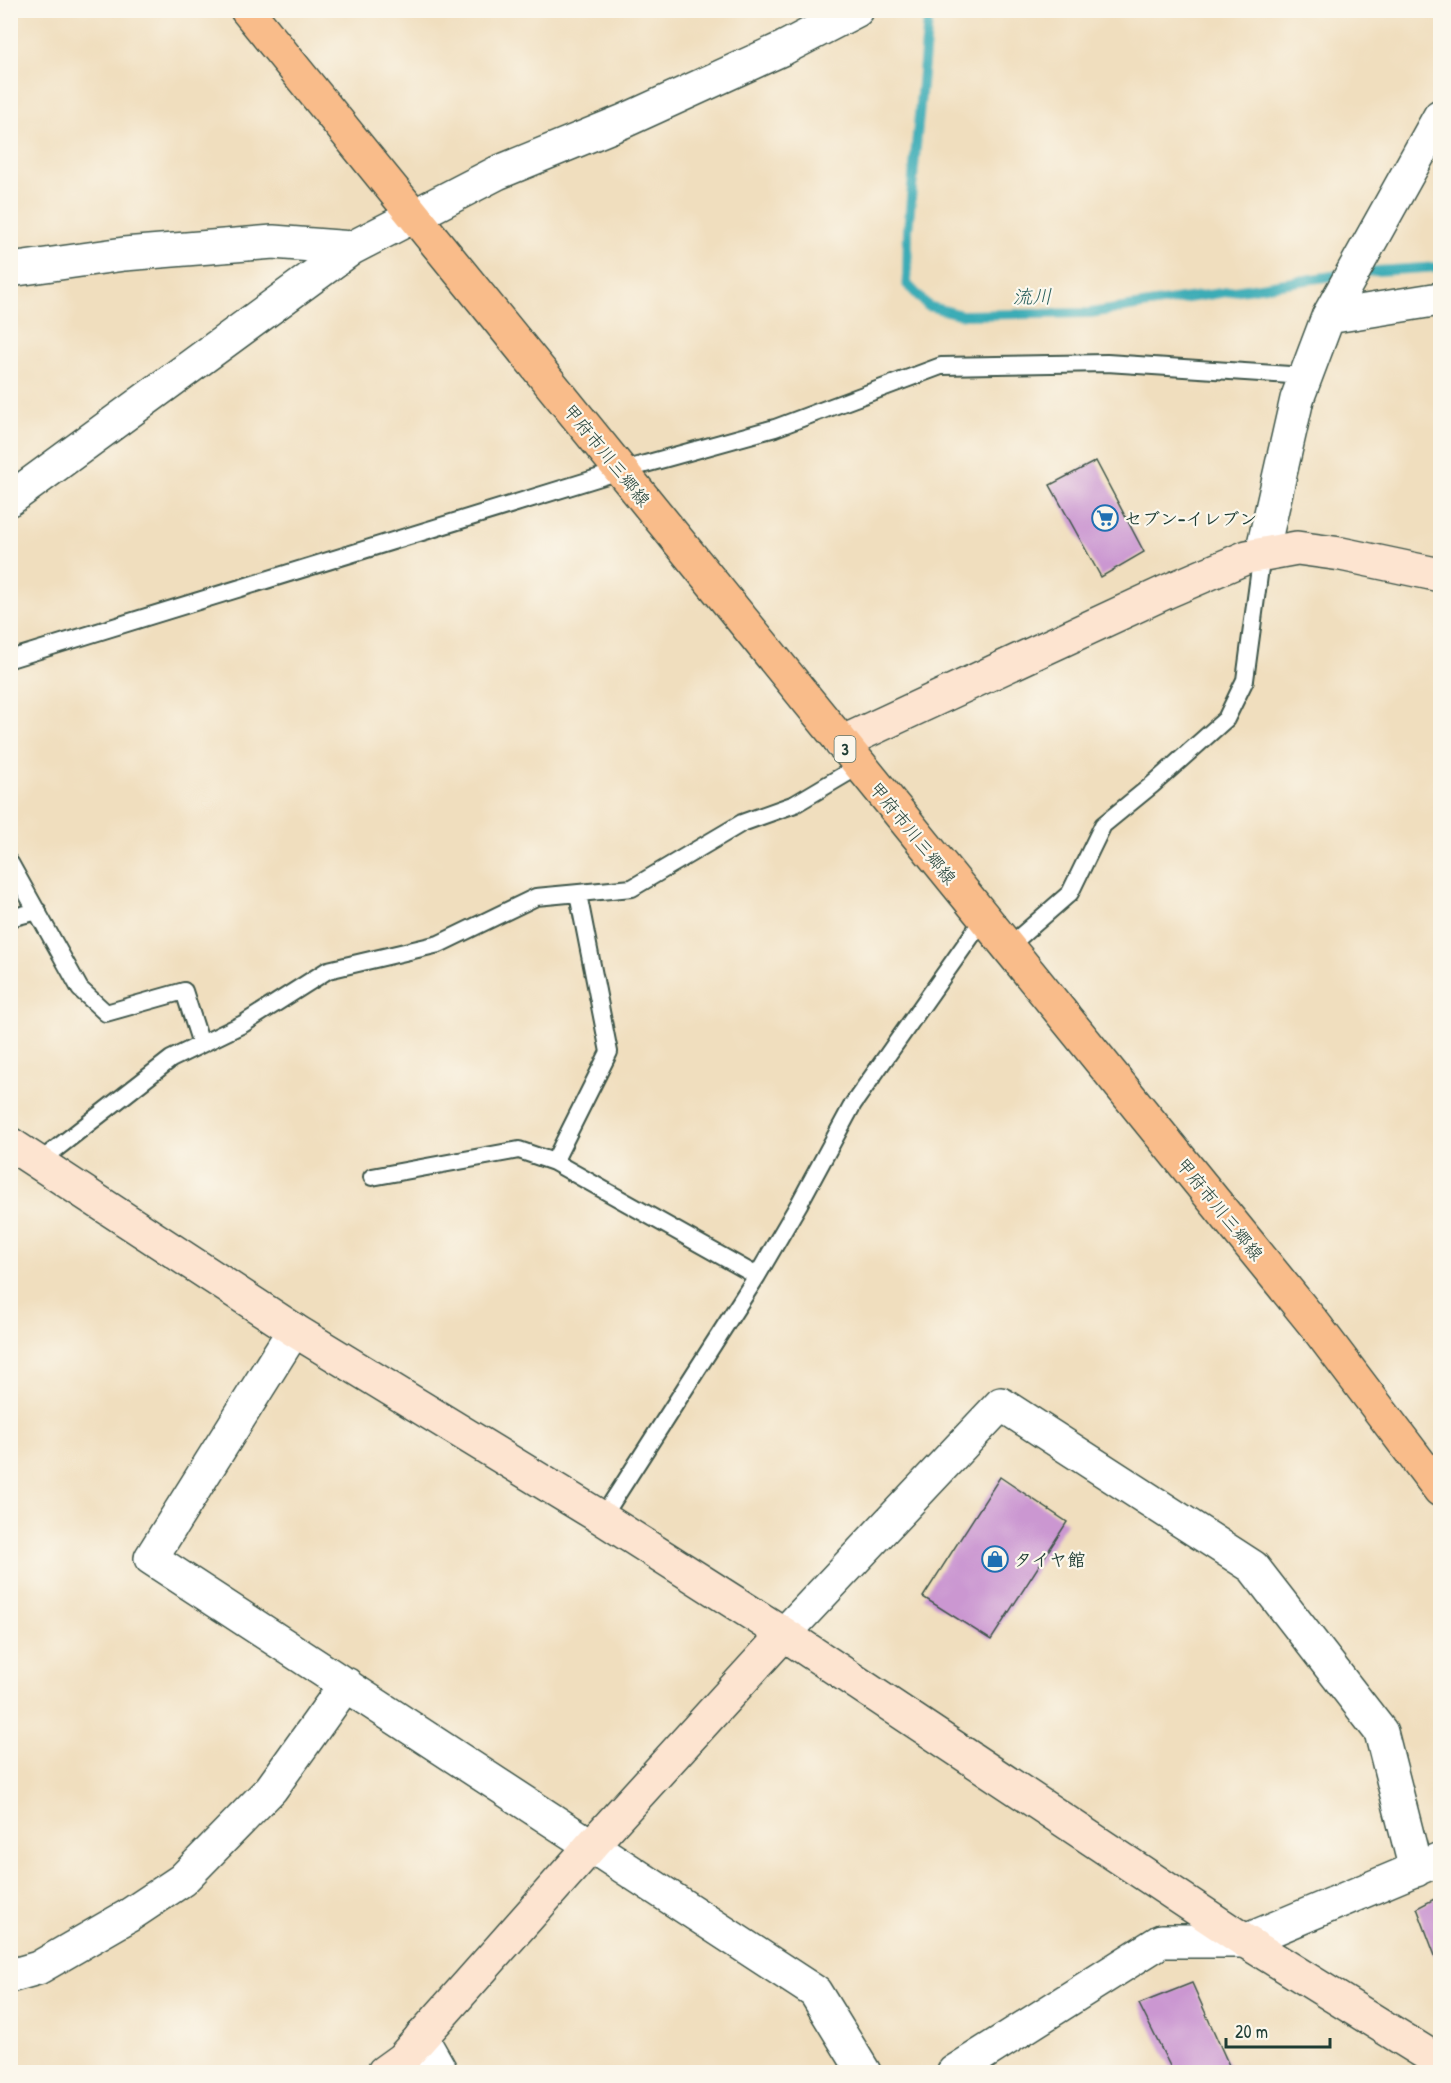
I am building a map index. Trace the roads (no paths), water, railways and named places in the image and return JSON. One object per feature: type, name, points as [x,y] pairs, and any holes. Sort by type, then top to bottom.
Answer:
[{"type":"main road","name":"甲府市川三郷線","points":[[247,10],[1315,1325],[1440,1490]]},
{"type":"street","points":[[10,499],[352,248],[497,173],[624,121],[784,48],[857,10]]},
{"type":"street","points":[[1262,553],[1297,399],[1334,307],[1440,116]]},
{"type":"street","points":[[10,270],[124,254],[273,242],[352,248]]},
{"type":"street","points":[[1334,307],[1440,299]]},
{"type":"street","points":[[850,755],[1168,591],[1247,557],[1297,548],[1341,554],[1440,574]]},
{"type":"street","points":[[11,1144],[294,1330],[602,1518],[784,1634],[1245,1941],[1440,2062]]},
{"type":"street","points":[[294,1330],[150,1558],[815,1992],[864,2073]]},
{"type":"street","points":[[384,2073],[402,2058],[784,1634],[1001,1404],[1253,1567],[1381,1732],[1428,1865],[1245,1941],[1161,1941],[958,2071]]},
{"type":"street","points":[[10,1976],[38,1968],[128,1917],[182,1880],[271,1789],[346,1684]]},
{"type":"street","points":[[421,2037],[441,2073]]},
{"type":"lane","points":[[10,659],[620,471],[775,429],[941,366],[1107,363],[1306,376]]},
{"type":"lane","points":[[1007,948],[1070,893],[1103,825],[1226,719],[1245,680],[1262,553]]},
{"type":"lane","points":[[39,1162],[171,1059],[243,1024],[328,970],[439,944],[536,897],[632,888],[742,823],[795,804],[850,755]]},
{"type":"lane","points":[[10,863],[80,989],[106,1013],[184,991],[201,1044]]},
{"type":"lane","points":[[554,1161],[609,1052],[578,894]]},
{"type":"lane","points":[[10,918],[38,911]]},
{"type":"lane","points":[[602,1518],[757,1276],[853,1104],[984,918]]},
{"type":"lane","points":[[372,1177],[519,1150],[554,1161],[757,1276]]},
{"type":"waterway","name":"流川","points":[[929,10],[908,230],[907,284],[928,306],[962,315],[1090,313],[1345,274]]},
{"type":"waterway","name":"流川","points":[[1360,272],[1440,267]]},
{"type":"place","name":"セブン-イレブン","points":[[1105,518]]},
{"type":"place","name":"タイヤ館","points":[[995,1559]]}]
